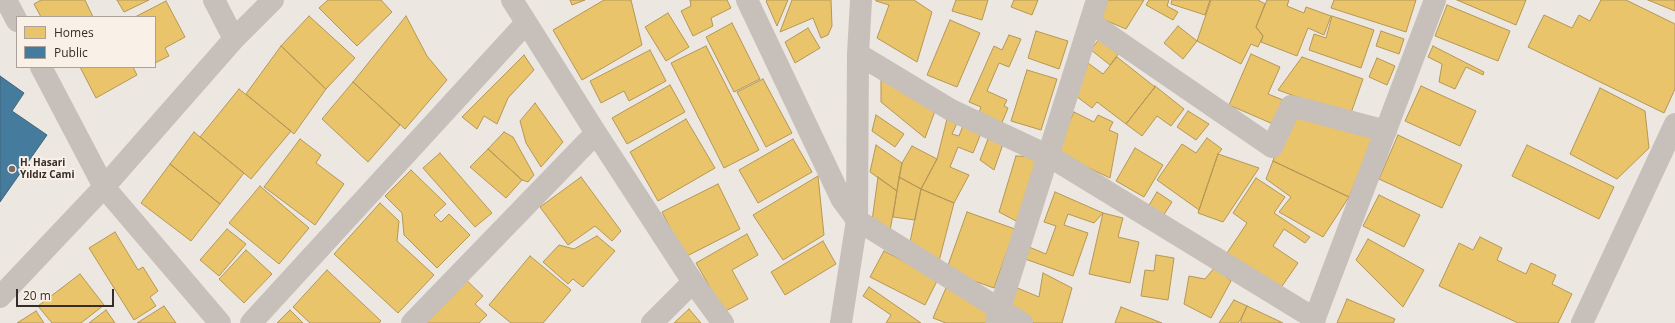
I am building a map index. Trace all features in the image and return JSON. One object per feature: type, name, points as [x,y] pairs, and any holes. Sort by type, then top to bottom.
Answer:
[{"type":"street","points":[[6,0],[16,19]]},
{"type":"street","points":[[214,0],[234,39]]},
{"type":"street","points":[[0,297],[104,187],[234,39],[274,0]]},
{"type":"street","points":[[512,0],[596,133],[694,282],[723,323]]},
{"type":"street","points":[[747,0],[842,200],[857,220],[997,316],[1022,323]]},
{"type":"street","points":[[841,323],[857,220],[858,54],[861,0]]},
{"type":"street","points":[[858,54],[951,110],[1049,156],[1314,321],[1435,0]]},
{"type":"street","points":[[997,316],[1049,156],[1094,6],[1272,147],[1291,106],[1386,131]]},
{"type":"street","points":[[251,323],[526,23]]},
{"type":"street","points":[[42,68],[104,187],[220,323]]},
{"type":"street","points":[[1582,323],[1675,124]]},
{"type":"street","points":[[412,323],[596,133]]},
{"type":"street","points":[[652,323],[694,282]]},
{"type":"building: Homes","points":[[41,0],[85,0],[93,16],[40,16],[34,4]]},
{"type":"building: Homes","points":[[117,0],[149,0],[124,12]]},
{"type":"building: Homes","points":[[328,0],[381,0],[392,12],[357,46],[319,8]]},
{"type":"building: Homes","points":[[570,0],[585,0],[572,5]]},
{"type":"building: Homes","points":[[604,0],[631,0],[642,45],[582,80],[553,30]]},
{"type":"building: Homes","points":[[690,0],[727,0],[731,8],[711,18],[713,26],[693,36],[681,11],[691,6]]},
{"type":"building: Homes","points":[[788,0],[777,26],[766,1]]},
{"type":"building: Homes","points":[[792,0],[831,0],[832,26],[828,35],[821,38],[813,18],[780,32]]},
{"type":"building: Homes","points":[[876,0],[914,0],[932,12],[917,62],[877,38],[889,5]]},
{"type":"building: Homes","points":[[956,0],[988,0],[982,20],[952,11]]},
{"type":"building: Homes","points":[[1014,0],[1038,0],[1032,15],[1011,7]]},
{"type":"building: Homes","points":[[1102,0],[1144,0],[1126,29],[1095,16]]},
{"type":"building: Homes","points":[[1149,0],[1169,0],[1167,6],[1178,12],[1173,20],[1146,5]]},
{"type":"building: Homes","points":[[1172,0],[1210,0],[1205,15],[1171,4]]},
{"type":"building: Homes","points":[[1211,0],[1258,0],[1265,4],[1256,27],[1263,36],[1258,47],[1251,44],[1241,64],[1197,41]]},
{"type":"building: Homes","points":[[1267,0],[1289,0],[1287,6],[1304,13],[1306,7],[1331,16],[1324,35],[1308,28],[1297,56],[1261,42],[1263,36],[1256,27]]},
{"type":"building: Homes","points":[[1334,0],[1416,0],[1406,32],[1331,8]]},
{"type":"building: Homes","points":[[1457,0],[1526,0],[1516,25]]},
{"type":"building: Homes","points":[[1601,0],[1626,0],[1675,24],[1675,89],[1664,113],[1528,47],[1544,15],[1572,28],[1579,15],[1590,21]]},
{"type":"building: Homes","points":[[1648,0],[1675,0],[1675,11]]},
{"type":"building: Homes","points":[[166,1],[185,37],[165,48],[169,56],[156,62],[156,16],[137,16]]},
{"type":"building: Homes","points":[[1447,5],[1510,31],[1498,61],[1435,36]]},
{"type":"building: Homes","points":[[668,13],[689,47],[666,61],[645,27]]},
{"type":"building: Homes","points":[[309,16],[355,58],[326,89],[281,46]]},
{"type":"building: Homes","points":[[406,16],[427,56],[447,80],[405,129],[353,82]]},
{"type":"building: Homes","points":[[1332,16],[1374,30],[1361,68],[1309,50],[1314,34],[1326,38]]},
{"type":"building: Homes","points":[[950,20],[980,33],[957,87],[927,75]]},
{"type":"building: Homes","points":[[732,23],[760,79],[734,92],[706,37]]},
{"type":"building: Homes","points":[[1178,26],[1197,41],[1183,59],[1164,43]]},
{"type":"building: Homes","points":[[808,28],[820,48],[795,63],[785,42]]},
{"type":"building: Homes","points":[[1036,31],[1068,41],[1059,69],[1028,58]]},
{"type":"building: Homes","points":[[1381,31],[1404,39],[1399,54],[1376,46]]},
{"type":"building: Homes","points":[[1009,35],[1021,39],[1009,67],[999,63],[987,91],[1007,100],[1004,106],[1008,108],[1001,125],[978,115],[981,107],[969,102],[994,46],[1002,50]]},
{"type":"building: Homes","points":[[1102,35],[1122,49],[1110,65],[1091,50]]},
{"type":"building: Homes","points":[[281,46],[326,89],[294,134],[246,94]]},
{"type":"building: Homes","points":[[706,46],[759,150],[724,168],[671,63]]},
{"type":"building: Homes","points":[[1433,46],[1484,72],[1483,75],[1466,67],[1455,89],[1439,82],[1442,64],[1428,57]]},
{"type":"building: Homes","points":[[650,50],[666,81],[629,101],[624,91],[601,103],[590,81]]},
{"type":"building: Homes","points":[[1251,54],[1280,67],[1268,94],[1283,100],[1273,124],[1229,105]]},
{"type":"building: Homes","points":[[524,55],[534,70],[508,98],[497,124],[484,116],[477,129],[462,117]]},
{"type":"building: Homes","points":[[1117,57],[1155,87],[1126,124],[1097,102],[1092,108],[1076,96],[1088,63],[1103,74]]},
{"type":"building: Homes","points":[[1302,57],[1363,79],[1350,116],[1278,90]]},
{"type":"building: Homes","points":[[1377,58],[1395,66],[1387,85],[1369,77]]},
{"type":"building: Homes","points":[[81,68],[134,68],[137,75],[96,98]]},
{"type":"building: Homes","points":[[1027,70],[1057,79],[1041,130],[1011,121]]},
{"type":"building: Homes","points":[[763,79],[792,133],[766,147],[737,92]]},
{"type":"building: Homes","points":[[881,79],[935,111],[925,138],[881,102]]},
{"type":"building: Homes","points":[[353,82],[400,125],[368,162],[322,119]]},
{"type":"building: Homes","points":[[670,85],[685,112],[627,144],[612,118]]},
{"type":"building: Homes","points":[[1155,86],[1184,109],[1171,126],[1157,116],[1142,136],[1126,124]]},
{"type":"building: Homes","points":[[1421,86],[1476,111],[1460,146],[1405,121]]},
{"type":"building: Homes","points":[[1600,88],[1645,111],[1649,148],[1617,179],[1570,154]]},
{"type":"building: Homes","points":[[239,89],[291,131],[251,179],[200,137]]},
{"type":"building: Homes","points":[[535,103],[563,142],[541,167],[526,143],[520,121]]},
{"type":"building: Homes","points":[[1188,111],[1209,124],[1196,140],[1177,127]]},
{"type":"building: Homes","points":[[1290,111],[1374,137],[1349,197],[1273,161]]},
{"type":"building: Homes","points":[[1074,112],[1094,122],[1098,115],[1113,122],[1109,130],[1118,134],[1110,178],[1055,152]]},
{"type":"building: Homes","points":[[876,115],[904,134],[895,147],[872,131]]},
{"type":"building: Homes","points":[[686,119],[715,168],[658,201],[630,152]]},
{"type":"building: Homes","points":[[947,119],[957,123],[952,134],[959,136],[964,123],[982,131],[973,153],[958,147],[950,167],[969,175],[954,203],[921,189],[937,159]]},
{"type":"building: Homes","points":[[194,132],[244,173],[220,204],[170,164]]},
{"type":"building: Homes","points":[[504,132],[513,137],[534,175],[528,182],[522,180],[488,149]]},
{"type":"building: Homes","points":[[1398,135],[1462,165],[1442,208],[1379,179]]},
{"type":"building: Homes","points":[[1207,138],[1222,149],[1218,154],[1199,210],[1157,180],[1182,144],[1196,153]]},
{"type":"building: Homes","points":[[300,139],[321,155],[316,163],[344,184],[315,225],[264,187]]},
{"type":"building: Homes","points":[[793,139],[812,172],[758,203],[739,170]]},
{"type":"building: Homes","points":[[988,139],[1003,144],[994,170],[980,160]]},
{"type":"building: Homes","points":[[876,145],[902,163],[897,191],[870,172]]},
{"type":"building: Homes","points":[[1527,145],[1614,187],[1599,219],[1512,176]]},
{"type":"building: Homes","points":[[912,146],[937,159],[921,189],[899,177],[902,163]]},
{"type":"building: Homes","points":[[1135,148],[1163,165],[1144,197],[1116,181]]},
{"type":"building: Homes","points":[[488,149],[522,180],[506,198],[470,167]]},
{"type":"building: Homes","points":[[440,153],[492,213],[475,227],[423,168]]},
{"type":"building: Homes","points":[[1218,154],[1259,168],[1223,222],[1198,213]]},
{"type":"building: Homes","points":[[1016,156],[1040,157],[1018,222],[999,212]]},
{"type":"building: Homes","points":[[1273,161],[1349,197],[1323,237],[1279,212],[1291,197],[1266,179]]},
{"type":"building: Homes","points":[[170,164],[220,204],[191,241],[141,203]]},
{"type":"building: Homes","points":[[411,170],[446,204],[434,215],[441,222],[449,214],[470,235],[437,268],[404,235],[402,213],[385,196]]},
{"type":"building: Homes","points":[[818,176],[824,235],[783,260],[753,215]]},
{"type":"building: Homes","points":[[581,177],[621,231],[612,241],[595,226],[568,245],[540,207]]},
{"type":"building: Homes","points":[[878,177],[897,191],[890,231],[872,221]]},
{"type":"building: Homes","points":[[899,177],[921,189],[915,220],[893,217]]},
{"type":"building: Homes","points":[[1256,178],[1285,197],[1274,213],[1310,237],[1305,243],[1284,229],[1273,246],[1298,263],[1278,292],[1225,256],[1247,223],[1233,213]]},
{"type":"building: Homes","points":[[718,184],[740,229],[685,257],[662,212]]},
{"type":"building: Homes","points":[[260,186],[309,228],[279,264],[229,223]]},
{"type":"building: Homes","points":[[921,189],[954,203],[939,261],[910,242]]},
{"type":"building: Homes","points":[[1055,192],[1103,213],[1094,223],[1068,214],[1064,225],[1088,233],[1073,276],[1025,259],[1029,247],[1046,254],[1056,226],[1044,222]]},
{"type":"building: Homes","points":[[1157,192],[1172,202],[1163,216],[1148,207]]},
{"type":"building: Homes","points":[[1379,195],[1420,215],[1404,247],[1363,226]]},
{"type":"building: Homes","points":[[380,203],[399,221],[397,241],[434,275],[398,313],[334,254]]},
{"type":"building: Homes","points":[[967,212],[1015,229],[994,288],[946,271]]},
{"type":"building: Homes","points":[[1103,213],[1123,218],[1118,237],[1139,242],[1130,283],[1089,274]]},
{"type":"building: Homes","points":[[227,229],[246,244],[219,276],[200,260]]},
{"type":"building: Homes","points":[[115,232],[138,270],[143,267],[158,291],[150,297],[156,306],[134,320],[89,248]]},
{"type":"building: Homes","points":[[747,234],[758,255],[732,270],[748,299],[724,312],[696,263]]},
{"type":"building: Homes","points":[[597,236],[615,251],[583,287],[573,279],[568,284],[543,262],[559,245],[574,249]]},
{"type":"building: Homes","points":[[1480,237],[1502,248],[1497,260],[1526,274],[1531,263],[1556,275],[1552,284],[1572,294],[1558,323],[1518,323],[1439,286],[1459,243],[1473,250]]},
{"type":"building: Homes","points":[[1368,239],[1424,270],[1403,307],[1356,260]]},
{"type":"building: Homes","points":[[823,241],[836,264],[785,295],[771,272]]},
{"type":"building: Homes","points":[[246,250],[272,274],[244,303],[219,279]]},
{"type":"building: Homes","points":[[884,251],[938,279],[925,305],[870,277]]},
{"type":"building: Homes","points":[[1156,255],[1174,258],[1168,300],[1141,296],[1145,270],[1154,271]]},
{"type":"building: Homes","points":[[530,256],[571,290],[543,323],[511,323],[489,305]]},
{"type":"building: Homes","points":[[1215,267],[1231,281],[1211,318],[1184,304],[1189,276],[1205,279]]},
{"type":"building: Homes","points":[[327,270],[381,321],[379,323],[310,323],[293,307]]},
{"type":"building: Homes","points":[[1043,273],[1072,288],[1062,323],[1034,323],[1010,310],[1015,287],[1039,297]]},
{"type":"building: Homes","points":[[80,274],[104,305],[81,323],[52,323],[38,306]]},
{"type":"building: Homes","points":[[463,277],[483,296],[475,304],[487,315],[479,323],[421,323]]},
{"type":"building: Homes","points":[[869,287],[921,323],[886,323],[891,315],[863,296]]},
{"type":"building: Homes","points":[[946,288],[998,311],[993,323],[946,323],[933,318]]},
{"type":"building: Homes","points":[[1347,299],[1395,319],[1393,323],[1337,323]]},
{"type":"building: Homes","points":[[1234,300],[1247,306],[1241,319],[1238,323],[1219,323]]},
{"type":"building: Homes","points":[[164,306],[176,323],[137,323]]},
{"type":"building: Homes","points":[[1247,306],[1283,323],[1241,323],[1241,319]]},
{"type":"building: Homes","points":[[1121,307],[1162,323],[1115,323]]},
{"type":"building: Homes","points":[[689,309],[701,323],[674,323]]},
{"type":"building: Homes","points":[[106,310],[115,323],[89,323]]},
{"type":"building: Homes","points":[[290,310],[303,323],[277,323]]},
{"type":"building: Homes","points":[[36,311],[44,323],[17,323]]},
{"type":"building: Public","name":"H. Hasari Yıldız Cami","points":[[0,76],[24,93],[12,111],[47,135],[0,202]]},
{"type":"place","name":"H. Hasari Yıldız Cami","points":[[12,169]]}]
